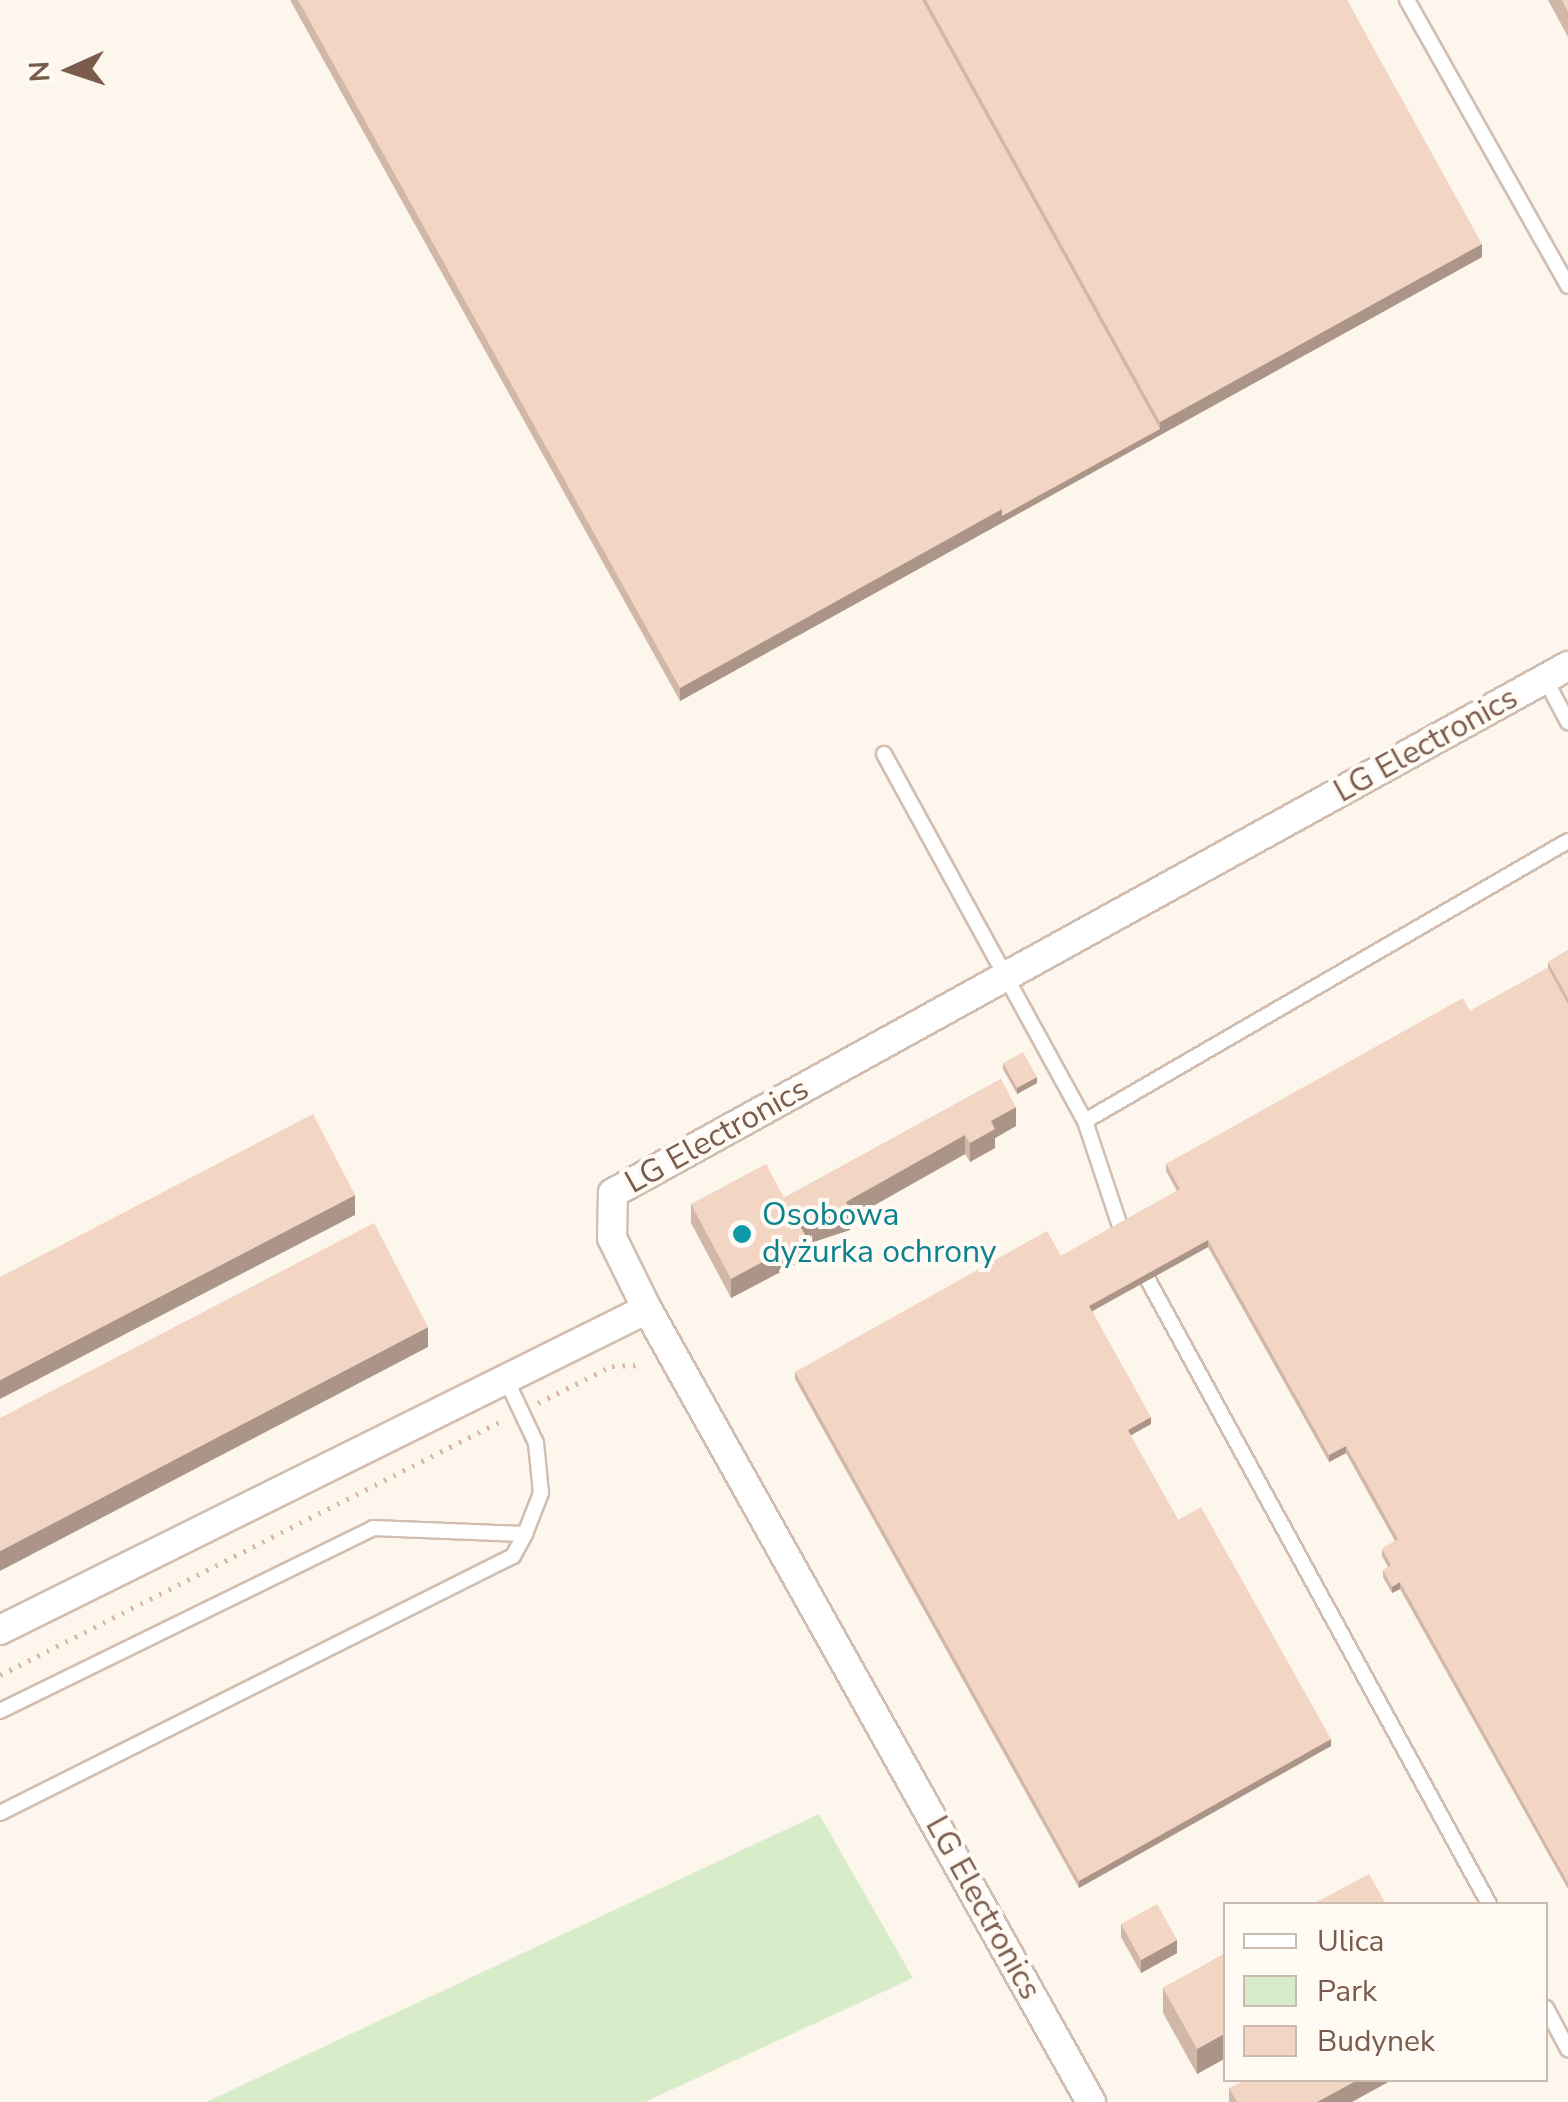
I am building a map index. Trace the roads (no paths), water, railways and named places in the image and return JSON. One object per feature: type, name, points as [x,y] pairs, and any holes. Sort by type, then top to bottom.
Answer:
[{"type":"street","name":"LG Electronics","points":[[1091,2102],[647,1308],[612,1238],[613,1193],[1557,672]]},
{"type":"street","points":[[0,1630],[647,1308]]},
{"type":"lane","points":[[1407,0],[1568,286]]},
{"type":"lane","points":[[1557,672],[1568,722]]},
{"type":"lane","points":[[884,754],[1086,1121],[1121,1229]]},
{"type":"lane","points":[[1086,1121],[1568,841]]},
{"type":"lane","points":[[1148,1280],[1488,1902]]},
{"type":"lane","points":[[0,1813],[513,1556],[526,1534],[540,1493],[536,1443],[506,1377]]},
{"type":"lane","points":[[0,1711],[373,1528],[526,1534]]},
{"type":"lane","points":[[1548,2012],[1568,2049]]},
{"type":"place","name":"Osobowa dyżurka ochrony","points":[[742,1234]]}]
